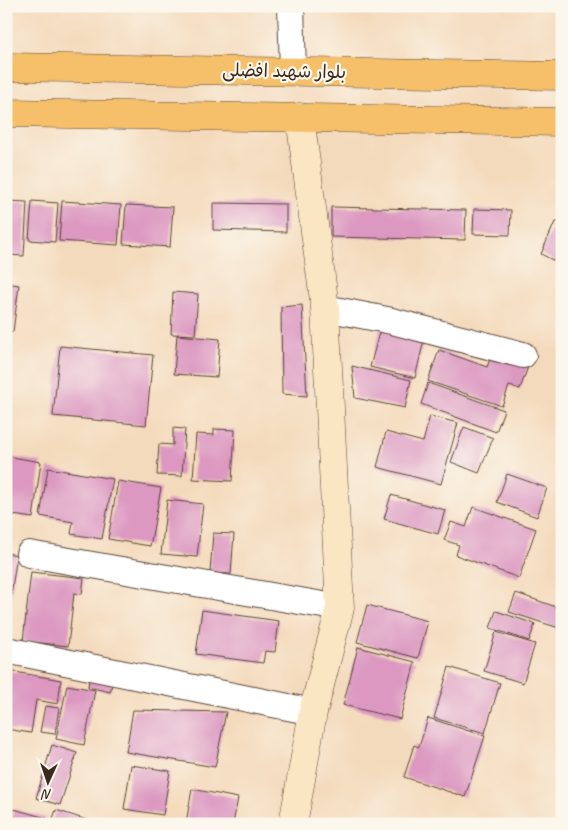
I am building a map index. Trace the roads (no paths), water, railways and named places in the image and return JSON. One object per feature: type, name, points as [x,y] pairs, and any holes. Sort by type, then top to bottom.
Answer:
[{"type":"main road","name":"بلوار شهید افضلی","points":[[6,68],[562,76]]},
{"type":"main road","points":[[490,120],[504,76]]},
{"type":"main road","points":[[6,113],[562,122]]},
{"type":"street","points":[[292,6],[293,71]]},
{"type":"street","points":[[293,824],[313,712],[340,608],[325,308],[300,117]]},
{"type":"street","points":[[325,308],[392,321],[523,355]]},
{"type":"street","points":[[29,554],[340,608]]},
{"type":"street","points":[[6,650],[313,712]]}]
